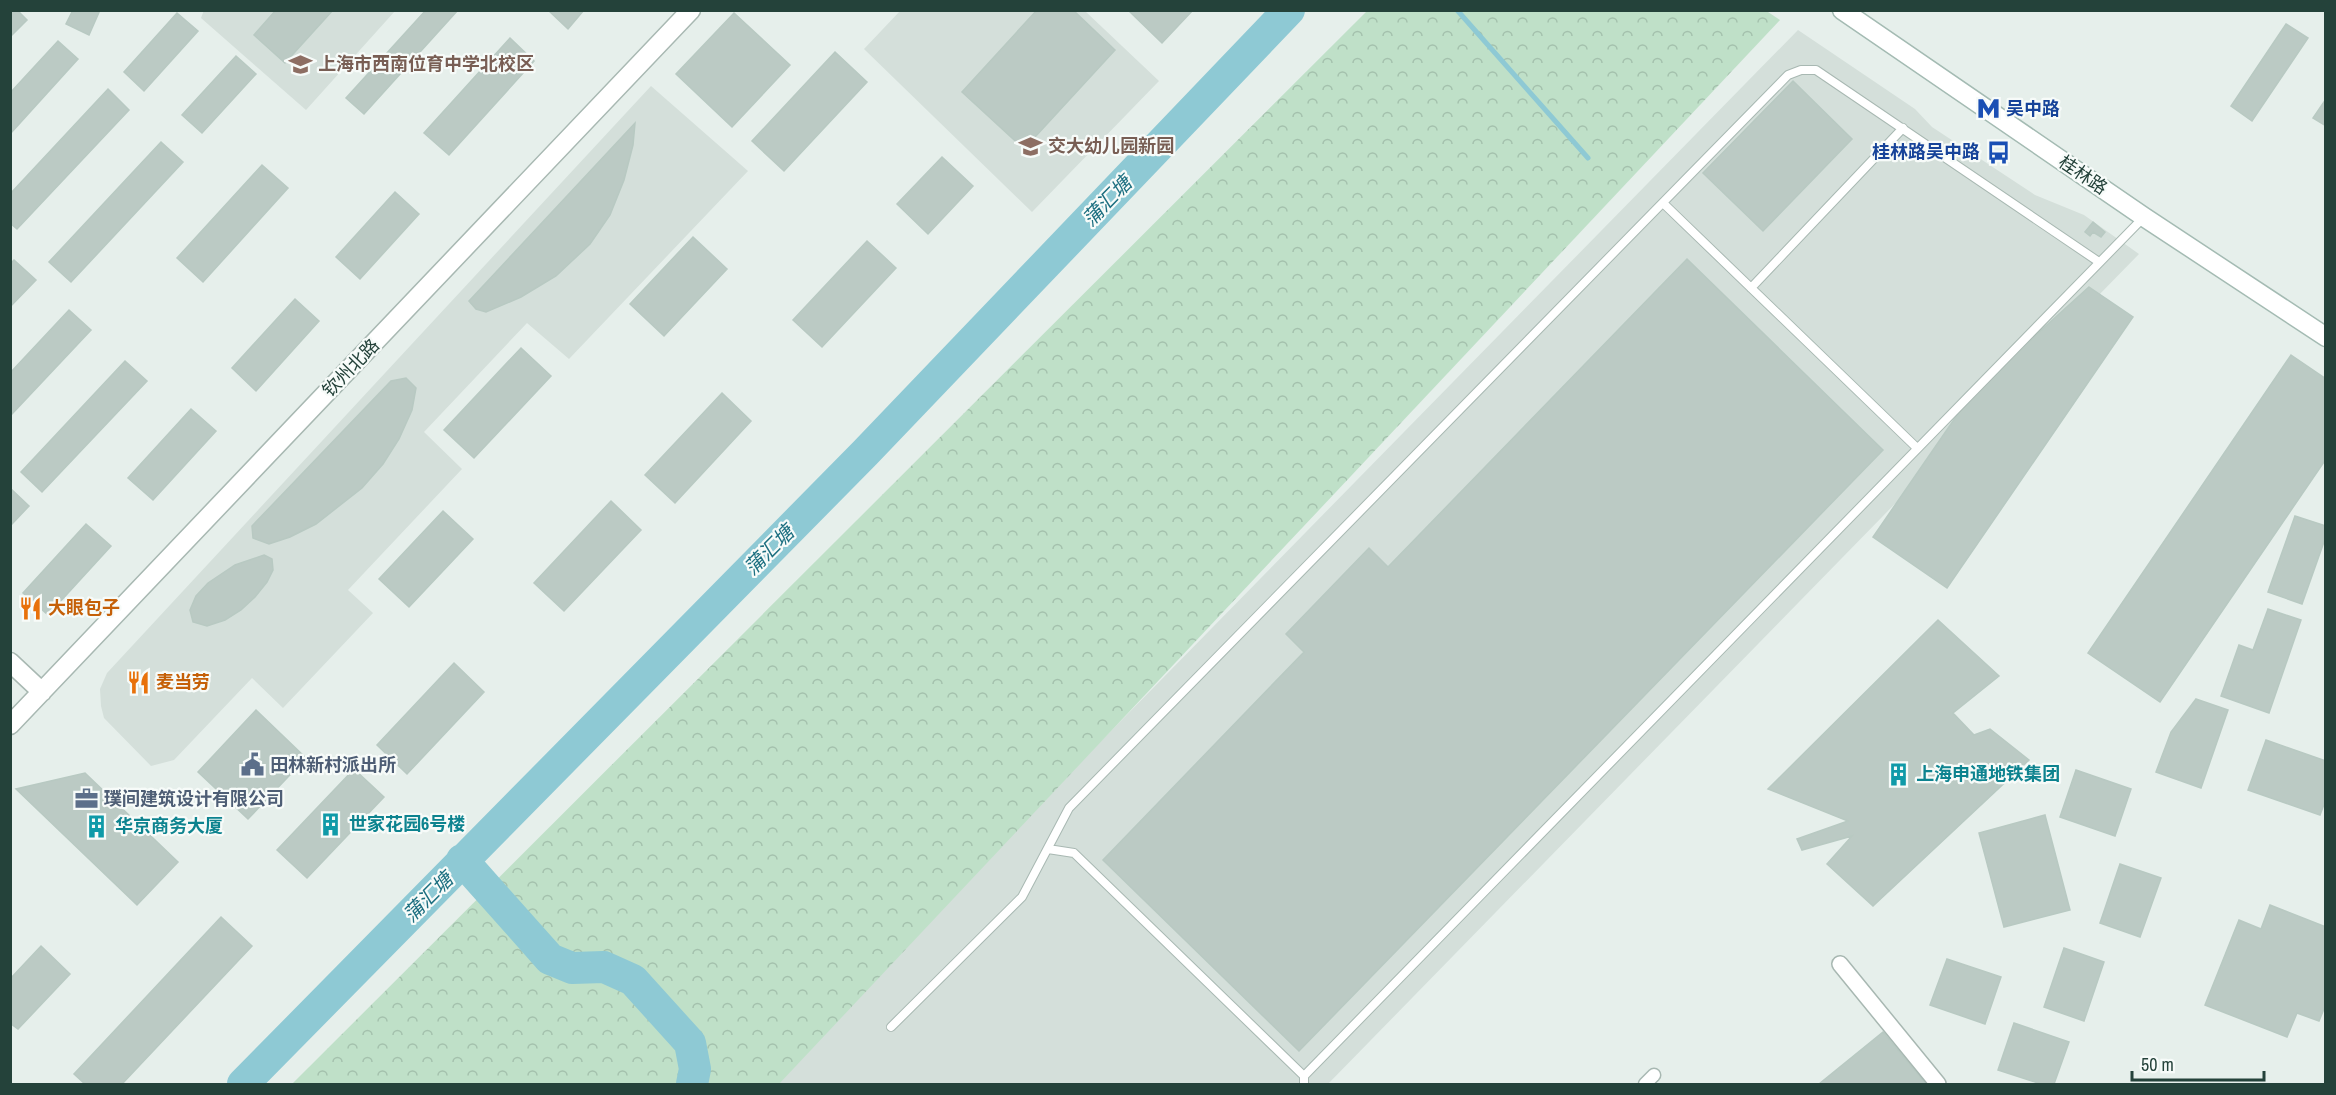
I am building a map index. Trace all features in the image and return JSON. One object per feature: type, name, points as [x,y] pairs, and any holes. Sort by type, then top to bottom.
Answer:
[{"type":"street","name":"钦州北路","points":[[10,725],[691,10]]},
{"type":"street","name":"桂林路","points":[[1842,10],[2325,337]]},
{"type":"street","points":[[10,662],[42,692]]},
{"type":"street","points":[[1840,964],[1938,1084]]},
{"type":"lane","points":[[891,1027],[1022,897],[1069,808],[1788,75],[1801,70],[1816,70],[2099,262]]},
{"type":"lane","points":[[1750,288],[1903,128]]},
{"type":"lane","points":[[1663,203],[1917,448]]},
{"type":"lane","points":[[1048,849],[1074,853],[1304,1080],[2144,216]]},
{"type":"shaded area","name":"上海市西南位育中学北校区","points":[[204,10],[395,11],[306,110],[201,18]]},
{"type":"shaded area","name":"交大幼儿园新园","points":[[900,11],[1085,11],[1159,81],[1032,212],[864,49]]},
{"type":"shaded area","points":[[1798,30],[1915,109],[1932,127],[2035,195],[2084,215],[2139,254],[1328,1084],[765,1084]]},
{"type":"shaded area","points":[[651,86],[748,171],[569,359],[527,323],[424,432],[462,469],[348,590],[373,613],[283,708],[252,678],[174,760],[151,766],[104,718],[100,689],[107,673]]},
{"type":"green space","points":[[1765,10],[1780,20],[779,1084],[292,1084],[1367,11]]},
{"type":"building","points":[[10,10],[17,10],[27,20],[10,37]]},
{"type":"building","points":[[73,10],[100,10],[89,35],[66,24]]},
{"type":"building","points":[[276,10],[333,10],[285,63],[254,35]]},
{"type":"building","points":[[426,10],[458,10],[364,114],[346,98]]},
{"type":"building","points":[[548,10],[584,10],[568,29]]},
{"type":"building","points":[[1037,10],[1073,10],[1115,50],[1024,149],[962,92]]},
{"type":"building","points":[[1128,10],[1193,10],[1162,43]]},
{"type":"building","points":[[177,13],[198,31],[144,91],[124,72]]},
{"type":"building","points":[[734,13],[790,65],[732,127],[676,74]]},
{"type":"building","points":[[2286,24],[2308,38],[2252,121],[2231,106]]},
{"type":"building","points":[[510,38],[534,61],[449,155],[424,133]]},
{"type":"building","points":[[58,41],[78,59],[10,134],[10,93]]},
{"type":"building","points":[[835,52],[867,82],[784,171],[752,141]]},
{"type":"building","points":[[236,56],[256,74],[202,133],[182,115]]},
{"type":"building","points":[[1793,81],[1852,139],[1763,231],[1703,173]]},
{"type":"building","points":[[108,89],[129,110],[17,229],[10,223],[10,194]]},
{"type":"building","points":[[2326,99],[2326,126],[2313,118]]},
{"type":"building","points":[[635,123],[633,145],[624,180],[610,215],[590,244],[556,276],[521,297],[486,312],[476,309],[469,301]]},
{"type":"building","points":[[161,142],[183,162],[71,282],[49,262]]},
{"type":"building","points":[[942,157],[973,186],[928,234],[897,204]]},
{"type":"building","points":[[262,165],[288,188],[203,282],[177,258]]},
{"type":"building","points":[[395,192],[419,214],[360,279],[336,257]]},
{"type":"building","points":[[2093,222],[2105,232],[2101,237],[2093,232],[2090,236],[2085,232]]},
{"type":"building","points":[[693,237],[727,269],[664,336],[630,304]]},
{"type":"building","points":[[867,241],[896,268],[822,347],[793,320]]},
{"type":"building","points":[[1687,259],[1883,450],[1299,1051],[1103,860],[1304,652],[1286,634],[1369,548],[1388,567]]},
{"type":"building","points":[[14,260],[36,280],[10,307],[10,264]]},
{"type":"building","points":[[2089,287],[2133,317],[1947,588],[1873,537],[1973,392]]},
{"type":"building","points":[[295,299],[319,321],[256,391],[232,368]]},
{"type":"building","points":[[69,310],[91,330],[10,416],[10,373]]},
{"type":"building","points":[[521,348],[551,376],[474,458],[444,430]]},
{"type":"building","points":[[2291,355],[2326,379],[2326,459],[2160,702],[2088,653]]},
{"type":"building","points":[[125,361],[147,381],[42,492],[21,472]]},
{"type":"building","points":[[406,378],[416,388],[412,410],[399,439],[383,464],[362,488],[316,524],[290,537],[269,544],[253,538],[252,526],[391,381]]},
{"type":"building","points":[[722,393],[751,421],[675,503],[645,475]]},
{"type":"building","points":[[191,409],[216,431],[153,500],[128,478]]},
{"type":"building","points":[[10,488],[29,506],[10,526]]},
{"type":"building","points":[[611,501],[641,530],[564,611],[534,583]]},
{"type":"building","points":[[443,511],[473,539],[409,607],[379,579]]},
{"type":"building","points":[[2295,516],[2326,526],[2326,536],[2302,604],[2268,592]]},
{"type":"building","points":[[86,524],[111,546],[48,615],[23,593]]},
{"type":"building","points":[[264,555],[272,559],[273,570],[255,597],[225,620],[207,626],[193,622],[190,610],[196,596],[208,583],[235,565]]},
{"type":"building","points":[[2268,609],[2301,620],[2269,713],[2221,696],[2239,645],[2253,650]]},
{"type":"building","name":"上海申通地铁集团","points":[[1938,620],[1999,676],[1953,713],[1974,735],[1990,729],[2029,760],[1873,906],[1827,864],[1852,836],[1802,850],[1797,839],[1848,821],[1768,789]]},
{"type":"building","points":[[454,663],[484,692],[407,774],[377,745]]},
{"type":"building","points":[[2196,699],[2228,710],[2201,788],[2156,772],[2171,732]]},
{"type":"building","name":"田林新村派出所","points":[[256,710],[306,758],[248,819],[198,772]]},
{"type":"building","points":[[2266,740],[2326,761],[2326,799],[2320,815],[2248,790]]},
{"type":"building","name":"世家花园6号楼","points":[[354,769],[384,797],[307,878],[277,850]]},
{"type":"building","points":[[2076,770],[2131,789],[2115,836],[2060,817]]},
{"type":"building","name":"华京商务大厦","points":[[85,773],[178,862],[137,905],[16,789]]},
{"type":"building","points":[[2045,815],[2070,910],[2004,927],[1979,833]]},
{"type":"building","points":[[2120,864],[2161,878],[2140,937],[2100,923]]},
{"type":"building","points":[[2270,905],[2326,927],[2326,1004],[2319,1021],[2297,1013],[2287,1037],[2205,1005],[2239,920],[2261,929]]},
{"type":"building","points":[[221,917],[252,946],[122,1084],[85,1084],[74,1074]]},
{"type":"building","points":[[41,946],[70,974],[18,1029],[10,1023],[10,979]]},
{"type":"building","points":[[2064,948],[2104,962],[2084,1021],[2044,1007]]},
{"type":"building","points":[[1947,959],[2001,977],[1985,1024],[1930,1005]]},
{"type":"building","points":[[2014,1023],[2069,1042],[2054,1084],[2041,1084],[1998,1070]]},
{"type":"building","points":[[1883,1032],[1926,1084],[1819,1084]]},
{"type":"waterway","name":"蒲汇塘","points":[[243,1084],[865,453],[1289,10]]},
{"type":"waterway","points":[[1457,10],[1588,158]]},
{"type":"waterway","points":[[462,860],[550,959],[572,968],[604,967],[633,980],[690,1043],[695,1069],[692,1084]]},
{"type":"place","name":"上海市西南位育中学北校区","points":[[300,64]]},
{"type":"place","name":"吴中路","points":[[1988,109]]},
{"type":"place","name":"交大幼儿园新园","points":[[1030,146]]},
{"type":"place","name":"桂林路吴中路","points":[[1998,152]]},
{"type":"place","name":"大眼包子","points":[[30,608]]},
{"type":"place","name":"麦当劳","points":[[138,682]]},
{"type":"place","name":"田林新村派出所","points":[[252,765]]},
{"type":"place","name":"上海申通地铁集团","points":[[1898,774]]},
{"type":"place","name":"璞间建筑设计有限公司","points":[[86,799]]},
{"type":"place","name":"世家花园6号楼","points":[[331,824]]},
{"type":"place","name":"华京商务大厦","points":[[97,826]]}]
